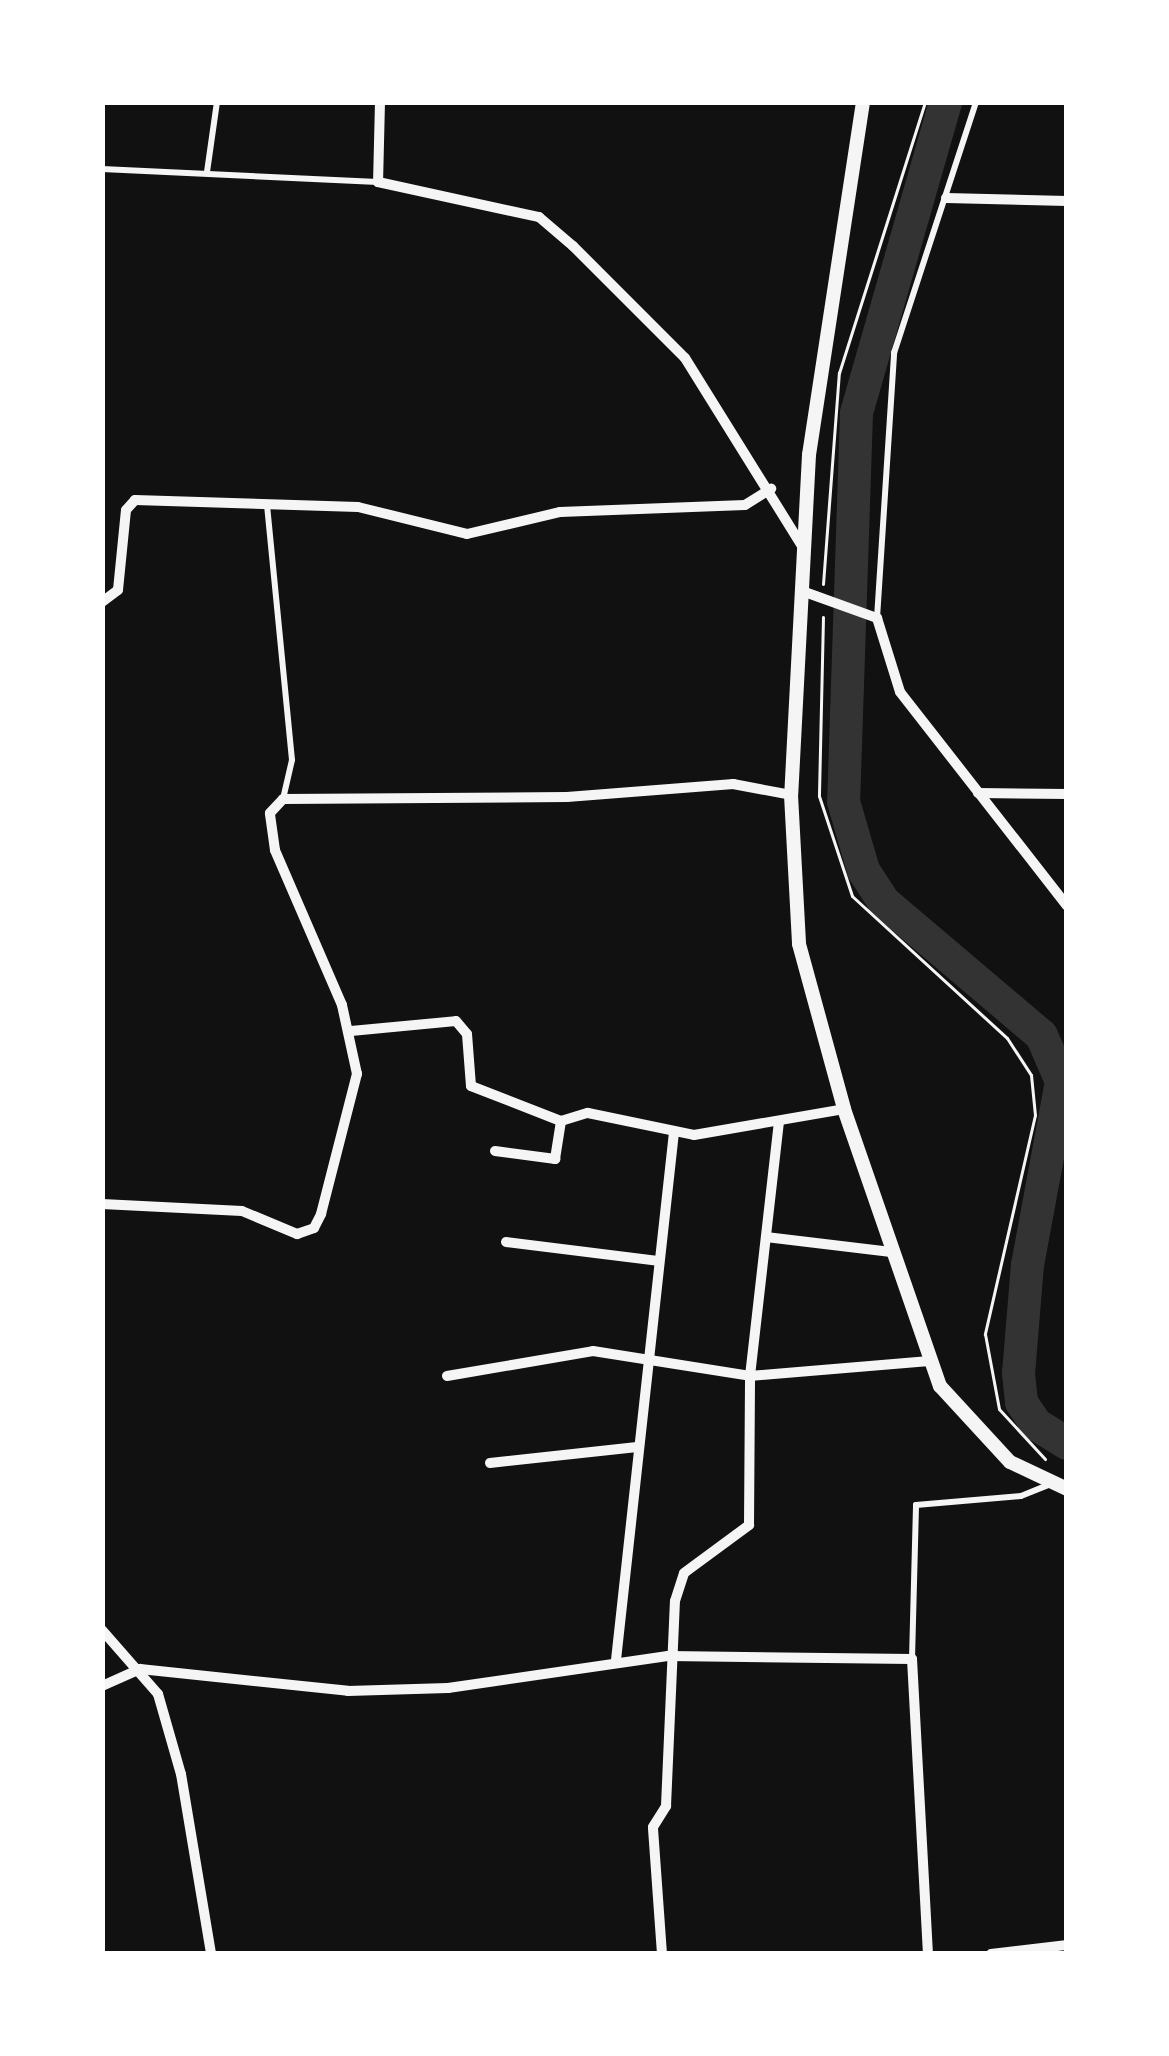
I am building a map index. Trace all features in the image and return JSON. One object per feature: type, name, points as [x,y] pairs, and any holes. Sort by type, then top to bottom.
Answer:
[{"type":"street","points":[[380,102],[378,182],[539,217],[686,358],[771,489],[784,525],[804,549]]},
{"type":"street","points":[[863,102],[817,376],[791,795],[799,944],[844,1108],[929,1361],[973,1430],[1010,1462],[1060,1485]]},
{"type":"street","points":[[946,198],[1067,201]]},
{"type":"street","points":[[102,602],[118,590],[126,509],[135,500],[358,507],[467,534],[560,512],[745,505],[771,489]]},
{"type":"street","points":[[802,591],[824,595],[877,618],[899,692],[1067,906]]},
{"type":"street","points":[[102,1204],[194,1204],[242,1211],[297,1234],[314,1228],[357,1074],[351,1030],[275,850],[270,813],[283,799],[568,797],[733,784],[791,795]]},
{"type":"street","points":[[978,793],[1067,794]]},
{"type":"street","points":[[351,1030],[456,1022],[467,1034],[471,1087],[561,1121],[588,1113],[674,1132],[778,1122],[844,1108]]},
{"type":"street","points":[[496,1150],[555,1159],[561,1121]]},
{"type":"street","points":[[662,1954],[653,1827],[666,1806],[668,1656],[684,1573],[749,1525],[750,1376],[778,1122]]},
{"type":"street","points":[[616,1660],[674,1132]]},
{"type":"street","points":[[766,1237],[891,1252]]},
{"type":"street","points":[[506,1242],[658,1261]]},
{"type":"street","points":[[447,1376],[593,1351],[750,1376],[929,1361]]},
{"type":"street","points":[[490,1463],[637,1447]]},
{"type":"street","points":[[102,1630],[158,1694],[181,1774],[211,1954]]},
{"type":"street","points":[[102,1685],[140,1669],[348,1691],[448,1688],[668,1656],[912,1659],[928,1954]]},
{"type":"street","points":[[991,1954],[1067,1945]]},
{"type":"lane","points":[[207,172],[217,102]]},
{"type":"lane","points":[[877,618],[888,389],[976,102]]},
{"type":"lane","points":[[102,169],[378,182]]},
{"type":"lane","points":[[267,502],[270,599],[292,760],[283,799]]},
{"type":"lane","points":[[912,1659],[916,1505],[1040,1493],[1060,1485]]},
{"type":"path","points":[[925,102],[839,374],[824,595],[819,796],[852,896],[1006,1039],[1031,1075],[1035,1115],[985,1334],[986,1362],[999,1408],[1050,1464],[1060,1485]]},
{"type":"waterway","points":[[945,102],[856,413],[843,801],[863,870],[883,901],[1041,1035],[1061,1081],[1027,1264],[1018,1373],[1021,1402],[1036,1424],[1067,1443]]}]
